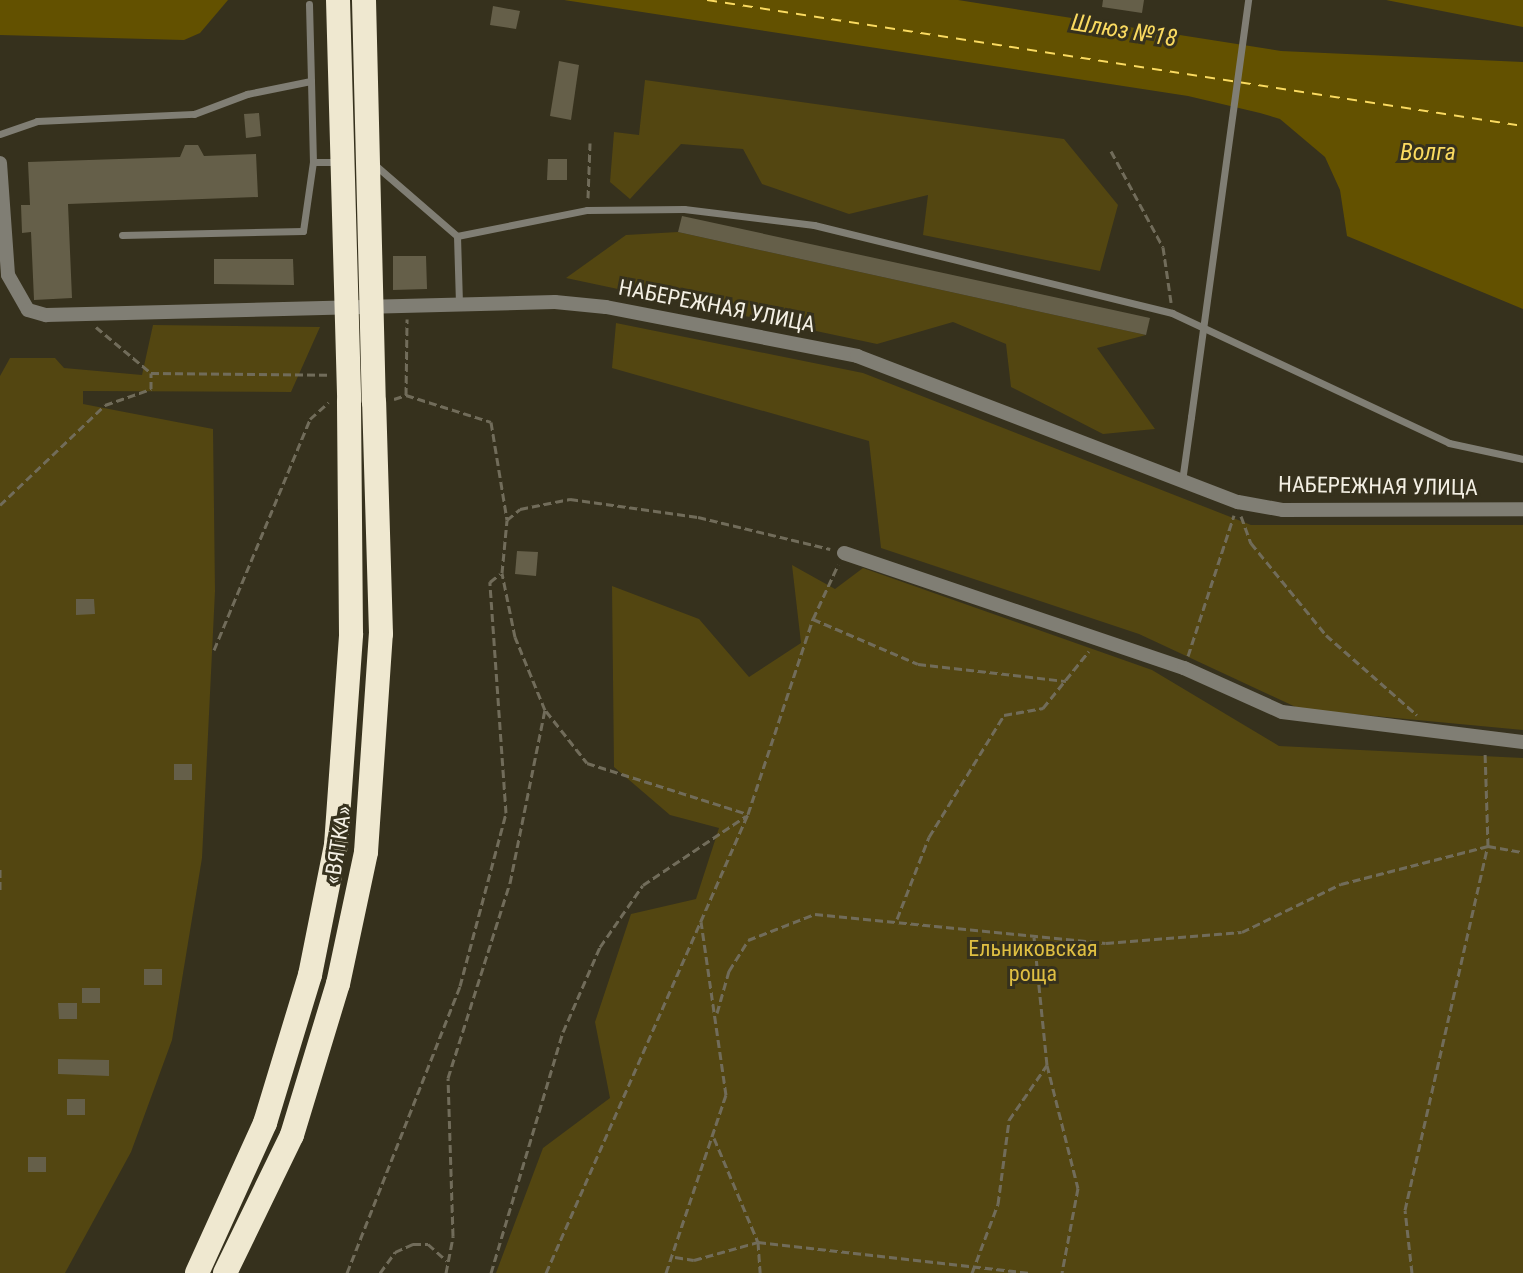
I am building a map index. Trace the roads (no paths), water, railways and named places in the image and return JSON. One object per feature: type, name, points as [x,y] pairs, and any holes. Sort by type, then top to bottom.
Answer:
[{"type":"highway","name":"«ВЯТКА»","points":[[197,1273],[265,1123],[310,975],[336,845],[351,634],[338,401],[338,0]]},
{"type":"highway","name":"«ВЯТКА»","points":[[225,1273],[292,1135],[338,984],[366,852],[381,634],[364,0]]},
{"type":"street","name":"НАБЕРЕЖНАЯ УЛИЦА","points":[[0,163],[8,275],[15,296],[37,313],[82,316],[459,305],[606,307],[857,356],[1182,483],[1283,510],[1523,509]]},
{"type":"street","points":[[844,553],[1184,668],[1282,712],[1523,742]]},
{"type":"lane","points":[[1182,483],[1248,0]]},
{"type":"lane","points":[[122,235],[303,231],[313,162],[309,4]]},
{"type":"lane","points":[[0,134],[37,121],[194,114],[247,94],[311,81]]},
{"type":"lane","points":[[313,162],[372,162],[457,236],[459,305]]},
{"type":"lane","points":[[457,236],[587,210],[684,209],[814,225],[1172,313],[1449,443],[1523,459]]},
{"type":"water","points":[[0,0],[228,0],[200,33],[184,40],[0,35]]},
{"type":"water","name":"Волга","points":[[564,0],[958,0],[1281,51],[1523,62],[1523,309],[1347,236],[1340,190],[1325,157],[1280,119],[1188,96]]},
{"type":"water","points":[[1386,0],[1523,0],[1523,27]]},
{"type":"water label","name":"Шлюз №18","points":[[1124,31]]},
{"type":"park label","name":"Ельниковская роща","points":[[1033,960]]}]
